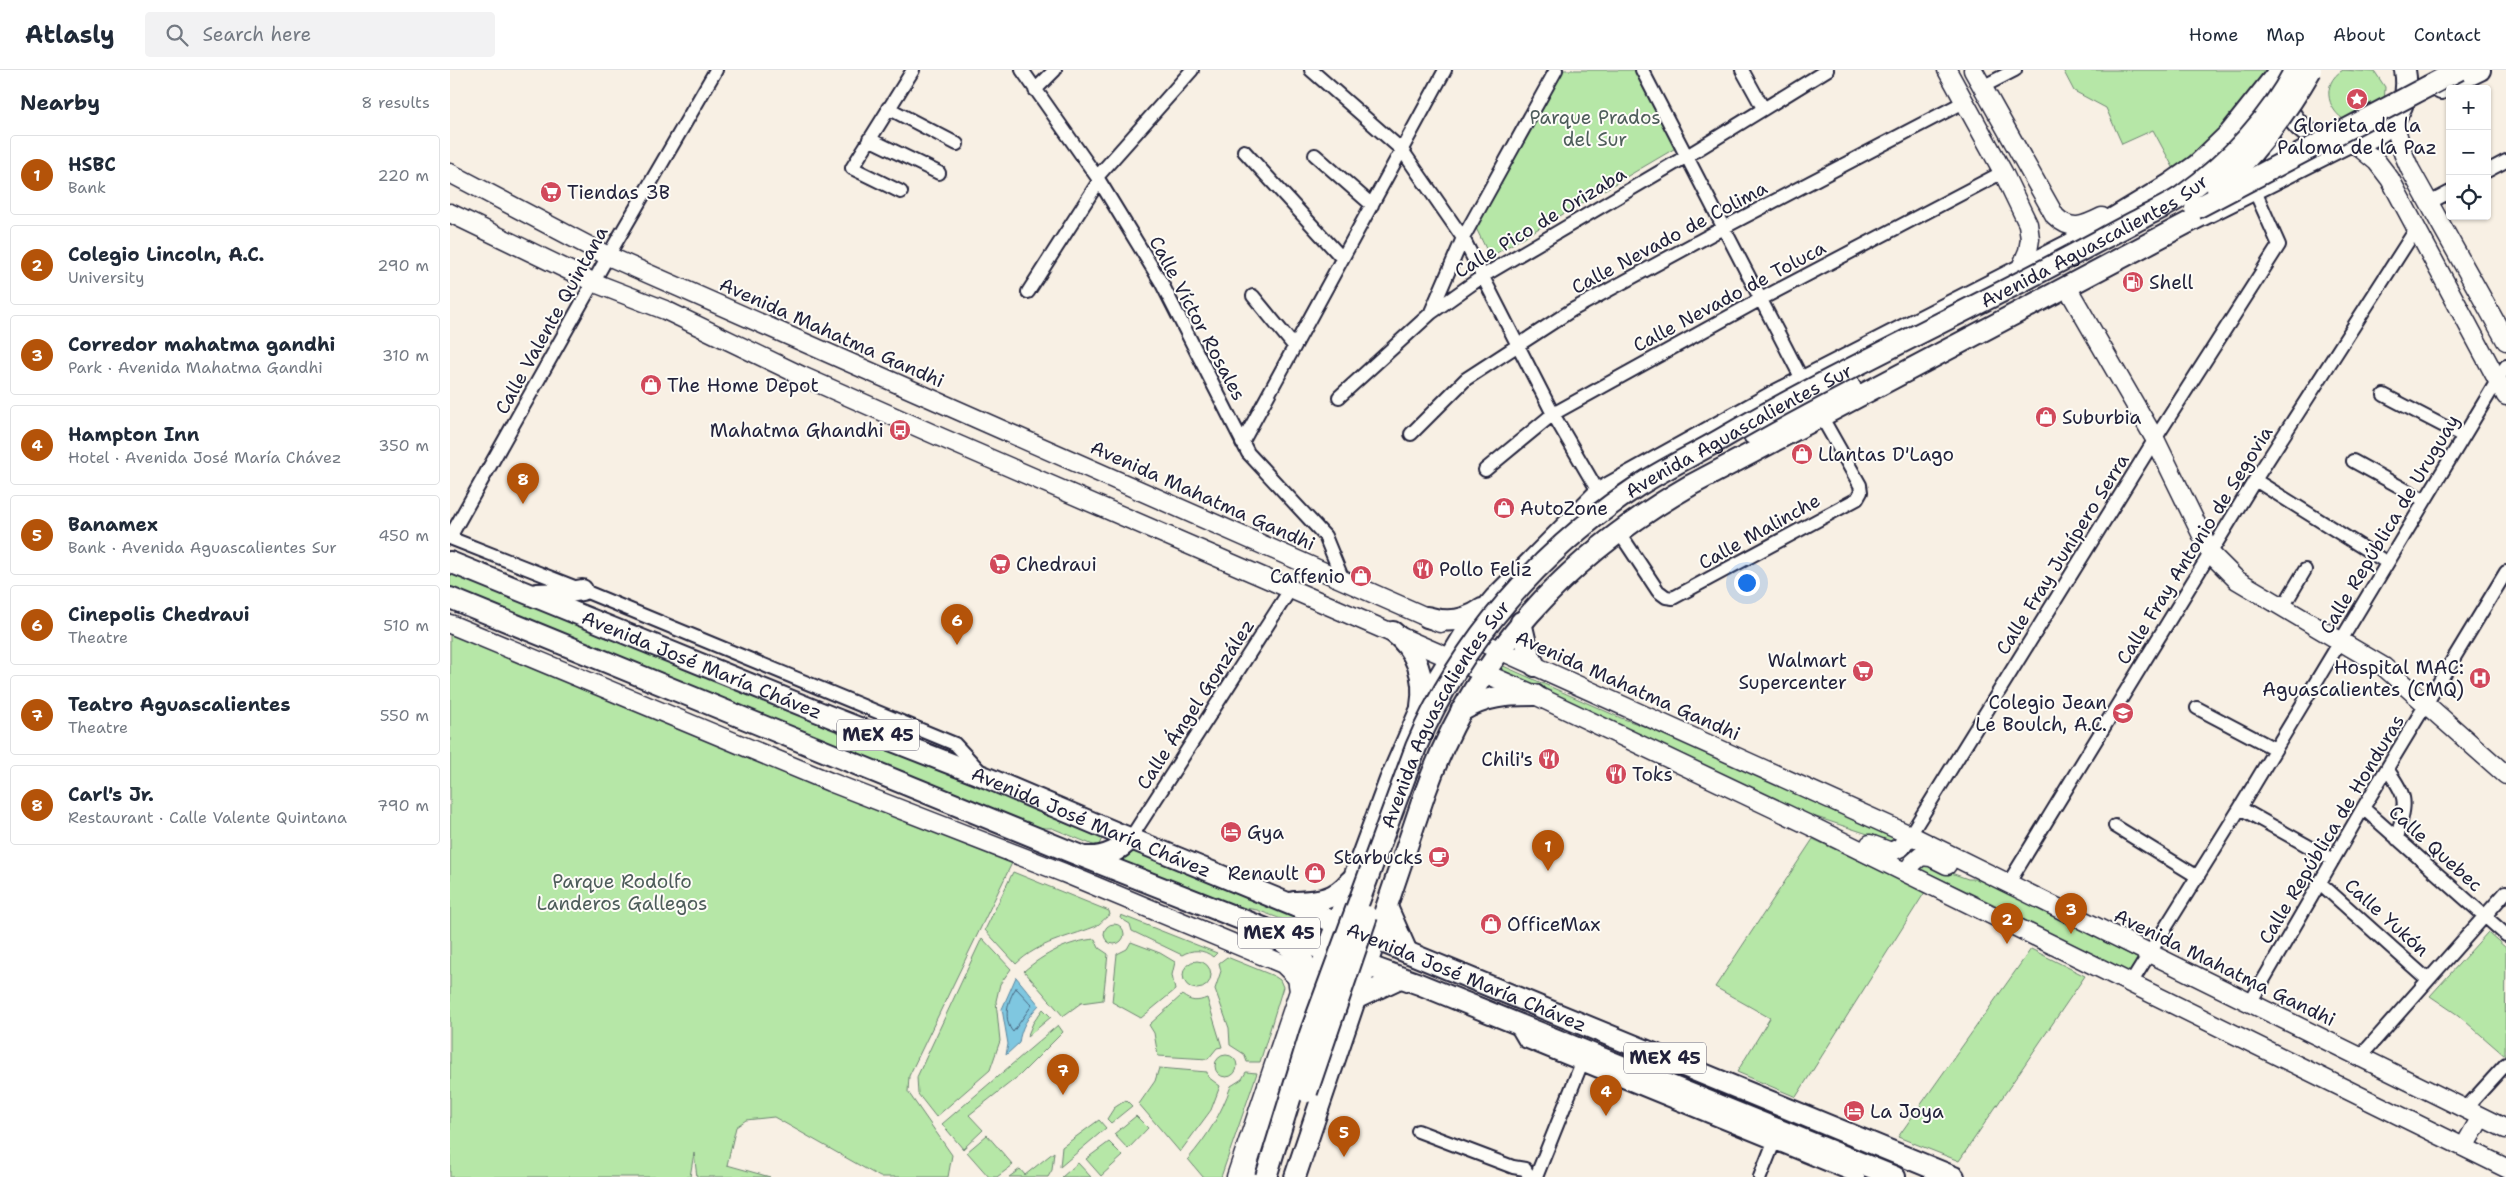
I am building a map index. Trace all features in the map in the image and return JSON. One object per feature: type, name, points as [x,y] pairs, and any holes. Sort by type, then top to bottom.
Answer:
[{"type":"main road","points":[[1947,70],[2024,213],[2030,239],[2028,251],[2020,270]]},
{"type":"main road","points":[[1973,70],[2044,198],[2055,216],[2063,224],[2074,228],[2088,225],[2133,201],[2144,200]]},
{"type":"main road","points":[[2280,70],[2282,96],[2294,121],[2317,139],[2350,144],[2377,162],[2390,179],[2416,229],[2502,373],[2506,396]]},
{"type":"main road","name":"Avenida Aguascalientes Sur","points":[[1236,1177],[1303,1001],[1327,950],[1390,780],[1420,711],[1450,657],[1465,634],[1489,605],[1599,493],[1804,381],[2069,245],[2170,184],[2197,165],[2230,133],[2280,70]]},
{"type":"main road","name":"Avenida Aguascalientes Sur","points":[[1266,1177],[1310,1034],[1428,717],[1501,608],[1572,536],[1625,494],[1651,477],[1791,398],[1995,296],[2180,198],[2225,162],[2251,134],[2268,114],[2295,70]]},
{"type":"main road","name":"Avenida Aguascalientes Sur","points":[[1278,1177],[1384,869],[1429,749],[1451,702],[1494,637],[1528,596],[1579,544],[1657,486],[1776,421],[1903,359],[2195,208],[2236,172],[2266,139],[2293,102],[2311,70]]},
{"type":"main road","points":[[2405,70],[2405,94],[2396,115],[2403,152],[2410,169],[2506,341]]},
{"type":"main road","points":[[2195,208],[2459,70]]},
{"type":"main road","name":"Avenida Aguascalientes Sur","points":[[1295,1177],[1442,750],[1461,711],[1484,672],[1538,602],[1595,550],[1691,485],[2254,189],[2350,144],[2376,135],[2396,115],[2480,70]]},
{"type":"main road","points":[[2230,133],[2245,130],[2258,133],[2270,142],[2274,150],[2271,170],[2254,189]]},
{"type":"main road","name":"Avenida Mahatma Gandhi","points":[[450,174],[608,256],[1465,634],[1511,636],[1535,666],[1910,836],[2506,1129]]},
{"type":"main road","points":[[2024,213],[2037,209],[2044,198]]},
{"type":"main road","points":[[450,213],[595,283],[665,310],[811,380],[1290,590],[1394,632],[1535,695],[1815,828],[2506,1168]]},
{"type":"main road","points":[[2067,287],[2155,439],[2211,554],[2237,580],[2384,667],[2506,775]]},
{"type":"main road","name":"Avenida José María Chávez","points":[[450,562],[822,714],[985,777],[1130,839],[1954,1177]]},
{"type":"main road","points":[[522,591],[554,594],[582,590]]},
{"type":"main road","name":"Avenida José María Chávez","points":[[450,598],[1077,855],[1266,929],[1367,964],[1895,1177]]},
{"type":"main road","points":[[1427,617],[1445,621],[1463,619],[1489,605]]},
{"type":"main road","points":[[1489,605],[1483,626],[1491,634],[1511,636],[1528,652],[1535,666]]},
{"type":"main road","points":[[450,624],[830,782],[1064,873],[1283,964],[1297,978],[1303,1001]]},
{"type":"main road","points":[[1394,632],[1407,643],[1419,668],[1422,690],[1420,711]]},
{"type":"main road","points":[[1461,711],[1480,701],[1496,697],[1535,695]]},
{"type":"main road","points":[[1410,734],[1423,726],[1432,728],[1441,737],[1442,750]]},
{"type":"main road","points":[[1815,828],[1855,837],[1891,852],[1902,847],[1910,836]]},
{"type":"main road","points":[[1019,856],[1026,834]]},
{"type":"main road","points":[[1064,873],[1077,855],[1106,855],[1120,848],[1130,839]]},
{"type":"main road","points":[[1906,873],[1921,856],[1931,857],[1970,876],[1990,875]]},
{"type":"main road","points":[[1286,902],[1319,901],[1331,898],[1342,891],[1355,873]]},
{"type":"main road","points":[[1387,907],[1407,952]]},
{"type":"main road","points":[[1266,929],[1300,954],[1304,960],[1311,980],[1303,1001]]},
{"type":"main road","points":[[1355,999],[1400,978]]},
{"type":"main road","name":"Avenida Aguascalientes Sur","points":[[1253,1177],[1288,1069],[1303,1001]]},
{"type":"main road","points":[[1288,1069],[1298,1065],[1315,1070],[1321,1085],[1321,1102]]},
{"type":"main road","points":[[2464,1147],[2481,1116]]},
{"type":"street","name":"Calle Valente Quintana","points":[[450,538],[595,283],[608,256],[716,70]]},
{"type":"street","points":[[901,192],[852,168],[912,70]]},
{"type":"street","name":"Calle Víctor Rosales","points":[[1022,70],[1034,90],[1098,179],[1161,282],[1248,453],[1325,536],[1343,580]]},
{"type":"street","points":[[1034,90],[1055,70]]},
{"type":"street","points":[[1028,292],[1098,179],[1192,70]]},
{"type":"street","points":[[1311,70],[1402,150],[1463,238],[1519,344],[1553,414],[1599,493]]},
{"type":"street","points":[[1242,443],[1445,70]]},
{"type":"street","points":[[1431,314],[1463,238],[1556,70]]},
{"type":"street","points":[[1642,70],[1804,381]]},
{"type":"street","points":[[1742,70],[1763,108]]},
{"type":"street","name":"Calle Pico de Orizaba","points":[[1339,397],[1431,314],[1483,276],[1687,156],[1827,70]]},
{"type":"street","points":[[1982,87],[2015,70]]},
{"type":"street","name":"Calle Nevado de Colima","points":[[1411,434],[1466,379],[1572,310],[1723,228],[1964,102]]},
{"type":"street","points":[[888,108],[957,144]]},
{"type":"street","points":[[869,139],[939,174]]},
{"type":"street","points":[[1244,151],[1342,258]]},
{"type":"street","points":[[1314,155],[1372,205]]},
{"type":"street","points":[[2491,169],[2506,161]]},
{"type":"street","name":"Calle Nevado de Toluca","points":[[1485,470],[1553,414],[1761,298],[2002,172]]},
{"type":"street","name":"Calle Fray Junípero Serra","points":[[1910,836],[2155,439],[2279,245],[2254,189]]},
{"type":"street","points":[[2429,203],[2446,194]]},
{"type":"street","name":"Calle Fray Antonio de Segovia","points":[[2008,884],[2255,480],[2416,229]]},
{"type":"street","points":[[1253,296],[1294,346]]},
{"type":"street","name":"Calle República de Uruguay","points":[[2131,983],[2240,808],[2386,562],[2502,373]]},
{"type":"street","points":[[2384,395],[2463,436]]},
{"type":"street","name":"Calle Malinche","points":[[1619,532],[1658,591],[1673,598],[1857,499],[1861,492],[1860,485],[1821,416]]},
{"type":"street","points":[[2353,461],[2424,500]]},
{"type":"street","points":[[2255,480],[2386,562]]},
{"type":"street","points":[[450,538],[582,590],[955,744],[985,777]]},
{"type":"street","points":[[2283,607],[2305,570]]},
{"type":"street","name":"Calle República de Honduras","points":[[2250,1003],[2363,808],[2506,572]]},
{"type":"street","name":"Calle Ángel González","points":[[1130,839],[1290,590]]},
{"type":"street","points":[[2197,708],[2275,749]]},
{"type":"street","points":[[2387,769],[2402,790],[2405,801],[2397,838]]},
{"type":"street","name":"Calle Yukón","points":[[2240,808],[2333,860]]},
{"type":"street","name":"Calle Quebec","points":[[2363,808],[2506,936]]},
{"type":"street","points":[[2115,826],[2198,877]]},
{"type":"street","name":"Calle Yukón","points":[[2320,883],[2428,980]]},
{"type":"street","points":[[2360,1057],[2506,892]]},
{"type":"street","name":"Avenida José María Chávez","points":[[1515,1024],[1525,1041],[1858,1177]]},
{"type":"street","points":[[2465,1109],[2506,1064]]},
{"type":"street","points":[[1418,1131],[1513,1167],[1525,1168],[1533,1176],[1581,1065]]},
{"type":"street","points":[[1760,1177],[1774,1142]]},
{"type":"green space","name":"Parque Prados del Sur","points":[[1561,70],[1640,70],[1679,146],[1490,257],[1475,226]]},
{"type":"green space","points":[[2063,70],[2265,70],[2236,111],[2174,169],[2153,130],[2122,144],[2106,108],[2074,91]]},
{"type":"green space","name":"Glorieta de la Paloma de la Paz","points":[[2343,70],[2375,72],[2385,87],[2384,107],[2351,123],[2343,119],[2332,106],[2329,99],[2329,91],[2331,83]]},
{"type":"green space","points":[[450,569],[1103,836],[1098,847],[1052,828],[1018,828],[450,597]]},
{"type":"green space","name":"Parque Rodolfo Landeros Gallegos","points":[[450,633],[1012,863],[909,1076],[908,1092],[952,1155],[948,1177],[880,1177],[774,1117],[746,1120],[736,1127],[727,1165],[770,1177],[697,1177],[694,1153],[690,1177],[450,1177]]},
{"type":"green space","points":[[1501,665],[1621,718],[1682,740],[1895,837],[1890,841],[1886,840],[1801,812],[1527,689],[1496,668]]},
{"type":"green space","points":[[1813,839],[1925,892],[1796,1097],[1737,1072],[1770,1018],[1715,987]]},
{"type":"green space","points":[[1134,844],[1320,921],[1316,932],[1257,910],[1194,899],[1109,865]]},
{"type":"green space","points":[[1923,863],[1968,879],[1987,879],[2142,961],[2132,975],[2113,967],[2002,908],[1920,869]]},
{"type":"green space","points":[[1013,872],[1109,911],[1110,915],[1096,926],[1053,941],[1034,950],[1016,964],[985,930]]},
{"type":"green space","points":[[1121,915],[1217,953],[1213,957],[1206,952],[1198,951],[1182,955],[1132,931],[1130,924],[1120,918]]},
{"type":"green space","points":[[1114,924],[1121,927],[1124,934],[1121,941],[1114,944],[1107,941],[1104,934],[1107,927]]},
{"type":"green space","points":[[2488,932],[2506,948],[2505,1056],[2458,1015],[2430,996]]},
{"type":"green space","points":[[982,938],[1011,969],[1000,984],[996,1001],[1000,1041],[990,1070],[936,1117],[918,1094],[917,1077]]},
{"type":"green space","points":[[1095,939],[1099,948],[1108,954],[1103,1000],[1081,1003],[1063,1016],[1024,971],[1057,949],[1076,942]]},
{"type":"green space","points":[[1131,942],[1160,953],[1175,962],[1172,975],[1175,990],[1141,1018],[1112,1002],[1117,954],[1127,949]]},
{"type":"green space","points":[[2031,949],[2085,976],[1959,1161],[1898,1137]]},
{"type":"green space","points":[[1227,957],[1274,976],[1280,980],[1283,987],[1260,1062],[1247,1062],[1244,1054],[1230,1045],[1229,1028],[1215,989],[1221,971],[1219,963]]},
{"type":"green space","points":[[1197,961],[1207,965],[1211,975],[1207,985],[1197,989],[1187,985],[1183,975],[1187,965]]},
{"type":"green space","points":[[1182,995],[1194,1001],[1207,998],[1222,1047],[1217,1048],[1208,1059],[1158,1056],[1154,1033],[1149,1025]]},
{"type":"green space","points":[[1043,1009],[1051,1017],[1027,1037],[1033,1023]]},
{"type":"green space","points":[[1058,1025],[1063,1032],[1020,1075],[969,1115],[983,1130],[963,1149],[942,1124]]},
{"type":"green space","points":[[1226,1055],[1234,1058],[1237,1066],[1234,1074],[1226,1077],[1218,1074],[1215,1066],[1218,1058]]},
{"type":"green space","points":[[1159,1068],[1207,1072],[1208,1077],[1220,1086],[1211,1110],[1180,1152],[1139,1104],[1155,1081]]},
{"type":"green space","points":[[1246,1072],[1257,1073],[1221,1177],[1203,1177],[1188,1159],[1202,1142],[1213,1124],[1231,1086],[1242,1079]]},
{"type":"green space","points":[[1126,1100],[1132,1106],[1111,1123],[1107,1119],[1114,1108]]},
{"type":"green space","points":[[1136,1116],[1148,1128],[1128,1149],[1114,1134]]},
{"type":"green space","points":[[1099,1120],[1106,1128],[1060,1167],[1062,1147]]},
{"type":"green space","points":[[987,1135],[1013,1165],[997,1177],[989,1177],[967,1152]]},
{"type":"green space","points":[[1109,1142],[1123,1156],[1101,1176],[1086,1159]]},
{"type":"green space","points":[[1054,1152],[1052,1170],[1048,1177],[1009,1177],[1020,1169],[1025,1175]]},
{"type":"green space","points":[[1078,1163],[1091,1177],[1062,1177]]},
{"type":"water","points":[[1016,977],[1039,1005],[1026,1022],[1021,1032],[1019,1043],[1006,1055],[1008,1044],[1002,1009]]},
{"type":"place","name":"Glorieta de la Paloma de la Paz","points":[[2357,99]]},
{"type":"place","name":"Tiendas 3B","points":[[551,192]]},
{"type":"place","name":"Shell","points":[[2133,282]]},
{"type":"place","name":"The Home Depot","points":[[651,385]]},
{"type":"place","name":"Suburbia","points":[[2046,417]]},
{"type":"place","name":"Mahatma Ghandhi","points":[[900,430]]},
{"type":"place","name":"Llantas D'Lago","points":[[1802,454]]},
{"type":"place","name":"Carl's Jr.","points":[[523,504]]},
{"type":"place","name":"AutoZone","points":[[1504,508]]},
{"type":"place","name":"Chedraui","points":[[1000,564]]},
{"type":"place","name":"Pollo Feliz","points":[[1423,569]]},
{"type":"place","name":"Caffenio","points":[[1361,576]]},
{"type":"place","name":"Cinepolis Chedraui","points":[[957,645]]},
{"type":"place","name":"Walmart Supercenter","points":[[1863,671]]},
{"type":"place","name":"Hospital MAC: Aguascalientes (CMQ)","points":[[2480,678]]},
{"type":"place","name":"Colegio Jean Le Boulch, A.C.","points":[[2123,713]]},
{"type":"place","name":"Chili's","points":[[1549,759]]},
{"type":"place","name":"Toks","points":[[1616,774]]},
{"type":"place","name":"Gya","points":[[1231,832]]},
{"type":"place","name":"Starbucks","points":[[1439,857]]},
{"type":"place","name":"HSBC","points":[[1548,871]]},
{"type":"place","name":"Renault","points":[[1315,873]]},
{"type":"place","name":"OfficeMax","points":[[1491,924]]},
{"type":"place","name":"Corredor mahatma gandhi","points":[[2071,934]]},
{"type":"place","name":"Colegio Lincoln, A.C.","points":[[2007,944]]},
{"type":"place","name":"Teatro Aguascalientes","points":[[1063,1095]]},
{"type":"place","name":"La Joya","points":[[1854,1111]]},
{"type":"place","name":"Hampton Inn","points":[[1606,1116]]},
{"type":"place","name":"Banamex","points":[[1344,1157]]}]
